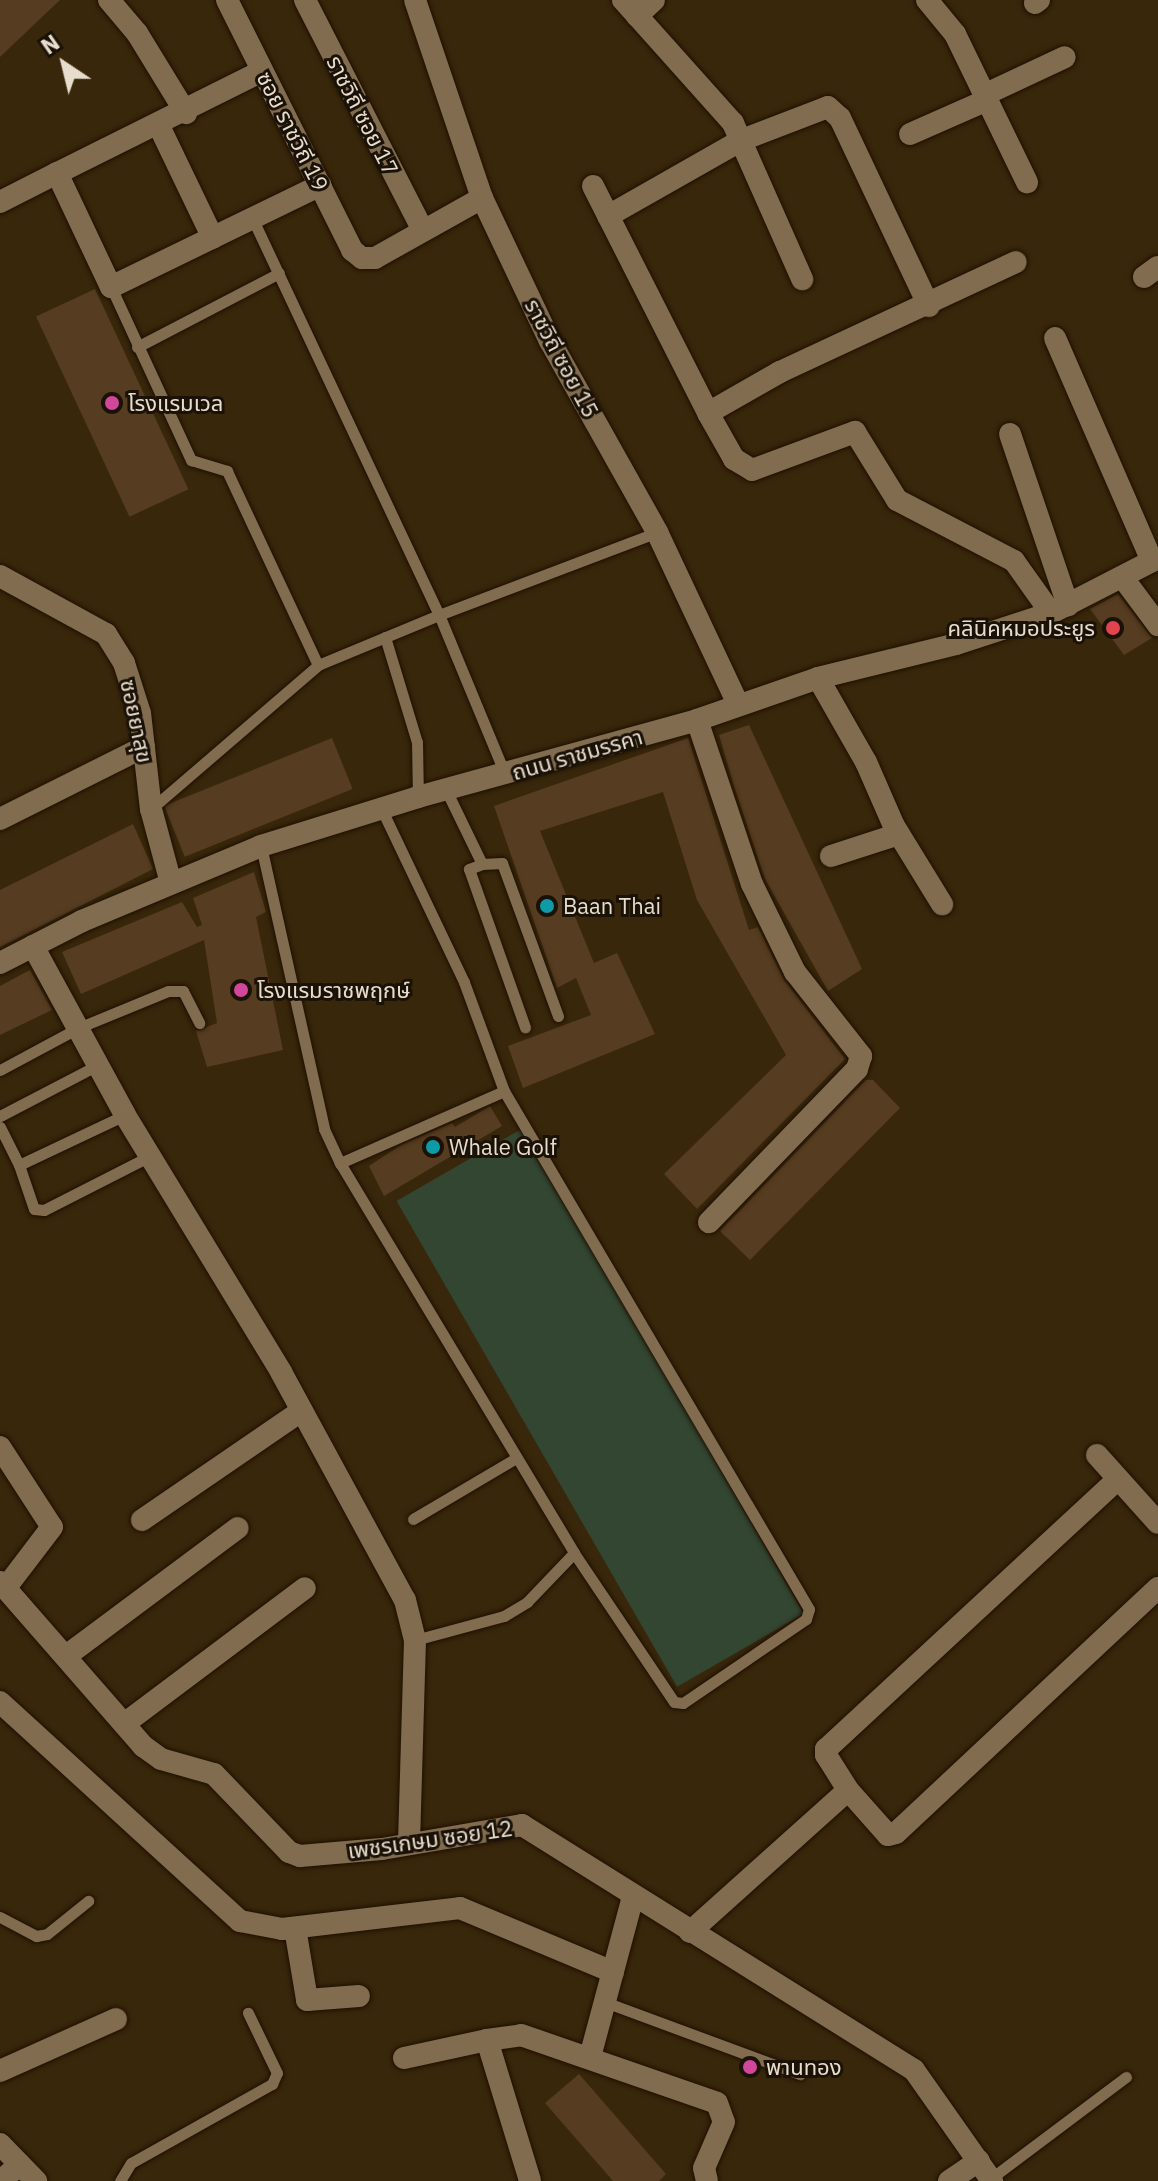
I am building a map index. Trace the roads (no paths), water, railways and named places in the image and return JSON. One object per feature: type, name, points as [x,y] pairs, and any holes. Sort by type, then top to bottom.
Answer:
[{"type":"street","points":[[109,0],[137,33],[186,113]]},
{"type":"street","name":"ซอย ราชวิถี 19","points":[[227,0],[352,250],[362,258],[375,258],[422,229]]},
{"type":"street","name":"ราชวิถี ซอย 17","points":[[305,0],[422,229]]},
{"type":"street","name":"ราชวิถี ซอย 15","points":[[415,0],[482,198],[550,341],[657,532],[738,704]]},
{"type":"street","points":[[654,0],[630,8],[719,105],[742,140],[802,279]]},
{"type":"street","points":[[927,0],[955,34],[1027,182]]},
{"type":"street","points":[[910,134],[1065,57]]},
{"type":"street","points":[[0,202],[186,113],[262,71]]},
{"type":"street","points":[[608,216],[742,140],[833,109],[929,306]]},
{"type":"street","points":[[159,126],[213,238]]},
{"type":"street","points":[[57,173],[111,287],[321,185]]},
{"type":"street","points":[[593,186],[734,459],[752,470],[855,432],[897,500],[1020,566],[1060,609]]},
{"type":"street","points":[[422,229],[482,198]]},
{"type":"street","points":[[708,413],[780,372],[929,306],[1016,262]]},
{"type":"street","points":[[1055,338],[1155,559]]},
{"type":"street","points":[[1010,434],[1060,609]]},
{"type":"street","name":"ถนน ราชมรรคา","points":[[0,963],[171,883],[261,846],[418,797],[447,792],[697,720],[818,678],[956,644],[1060,609],[1155,559]]},
{"type":"street","name":"ซอยยาสุข","points":[[0,576],[106,634],[124,663],[144,747],[151,809],[171,883]]},
{"type":"street","points":[[1123,578],[1158,625]]},
{"type":"street","points":[[818,678],[899,834],[942,904]]},
{"type":"street","points":[[697,720],[752,884],[795,972],[861,1056],[857,1069],[709,1222]]},
{"type":"street","points":[[0,819],[144,747]]},
{"type":"street","points":[[831,856],[899,834]]},
{"type":"street","points":[[33,946],[125,1115],[301,1411],[405,1600],[415,1640],[409,1840]]},
{"type":"street","points":[[142,1520],[301,1411]]},
{"type":"street","points":[[0,1447],[52,1527],[4,1584]]},
{"type":"street","points":[[1097,1455],[1158,1523]]},
{"type":"street","points":[[1118,1479],[826,1749],[848,1790],[888,1835],[896,1833],[1158,1588]]},
{"type":"street","points":[[66,1656],[238,1528]]},
{"type":"street","name":"เพชรเกษม ซอย 12","points":[[4,1584],[124,1724],[161,1759],[214,1774],[289,1852],[300,1856],[382,1849],[409,1840],[522,1825],[914,2070],[987,2174]]},
{"type":"street","points":[[124,1724],[305,1588]]},
{"type":"street","points":[[0,1702],[240,1921],[295,1928],[460,1908],[613,1972]]},
{"type":"street","points":[[690,1932],[848,1790]]},
{"type":"street","points":[[590,2057],[633,1897]]},
{"type":"street","points":[[295,1928],[307,2000],[359,1996]]},
{"type":"street","points":[[0,2071],[116,2019]]},
{"type":"street","points":[[404,2058],[521,2035],[717,2103],[724,2122],[704,2168],[707,2181]]},
{"type":"street","points":[[487,2040],[530,2181]]},
{"type":"street","points":[[0,2144],[36,2181]]},
{"type":"street","points":[[1,2181],[20,2164]]},
{"type":"street","points":[[949,2181],[987,2174]]},
{"type":"lane","points":[[253,219],[439,615],[505,774]]},
{"type":"lane","points":[[137,347],[279,273]]},
{"type":"lane","points":[[111,287],[191,460],[227,471],[318,665]]},
{"type":"lane","points":[[151,809],[318,665],[657,532]]},
{"type":"lane","points":[[385,637],[417,742],[418,797]]},
{"type":"lane","points":[[447,792],[482,864]]},
{"type":"lane","points":[[261,846],[324,1129],[340,1163],[574,1553],[678,1704],[809,1613],[504,1091],[464,982],[382,810]]},
{"type":"lane","points":[[525,1027],[469,869],[482,864],[502,863],[558,1016]]},
{"type":"lane","points":[[0,1070],[78,1028],[176,989],[190,998],[199,1023]]},
{"type":"lane","points":[[0,1116],[98,1065]]},
{"type":"lane","points":[[340,1163],[504,1091]]},
{"type":"lane","points":[[19,1165],[125,1115]]},
{"type":"lane","points":[[0,1127],[19,1165],[34,1209],[44,1210],[150,1156]]},
{"type":"lane","points":[[413,1519],[516,1458]]},
{"type":"lane","points":[[415,1640],[504,1616],[527,1602],[574,1553]]},
{"type":"lane","points":[[0,1917],[36,1936],[47,1934],[88,1901]]},
{"type":"lane","points":[[605,2002],[800,2074]]},
{"type":"lane","points":[[120,2181],[131,2163],[272,2084],[277,2073],[248,2013]]},
{"type":"lane","points":[[987,2174],[1126,2077]]},
{"type":"place","name":"โรงแรมเวล","points":[[112,403]]},
{"type":"place","name":"คลินิคหมอประยูร","points":[[1113,628]]},
{"type":"place","name":"Baan Thai","points":[[547,906]]},
{"type":"place","name":"โรงแรมราชพฤกษ์","points":[[241,990]]},
{"type":"place","name":"Whale Golf","points":[[433,1147]]},
{"type":"place","name":"พานทอง","points":[[750,2067]]}]
